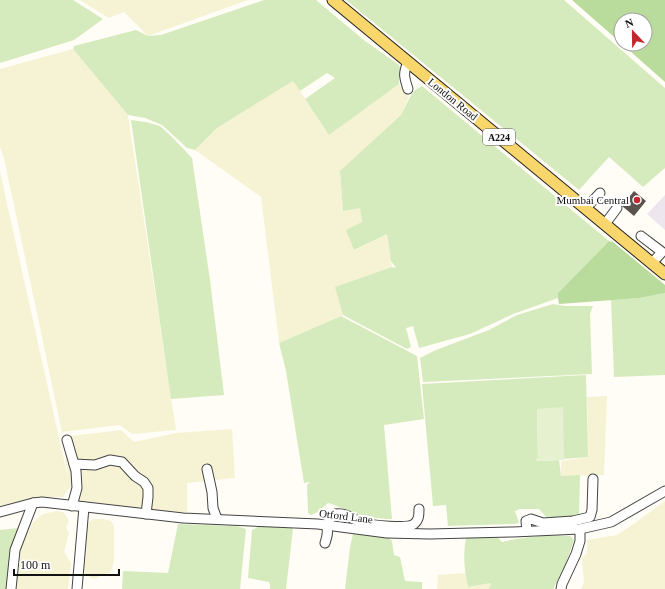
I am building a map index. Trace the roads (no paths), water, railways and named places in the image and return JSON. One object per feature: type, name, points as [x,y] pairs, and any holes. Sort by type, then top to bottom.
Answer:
[{"type":"main road","name":"London Road","points":[[333,0],[665,274]]},
{"type":"street","points":[[408,62],[404,70],[404,78],[408,89]]},
{"type":"street","points":[[586,208],[600,194]]},
{"type":"street","points":[[605,224],[617,208]]},
{"type":"street","points":[[641,236],[662,252],[652,263]]},
{"type":"street","points":[[67,440],[76,471],[77,488],[72,506]]},
{"type":"street","points":[[74,464],[95,465],[110,460],[122,462],[134,476],[144,482],[148,488],[146,514]]},
{"type":"street","points":[[207,469],[212,492],[213,508],[217,519]]},
{"type":"street","points":[[527,531],[526,521],[531,518],[544,522],[573,521],[590,517],[592,510],[593,479]]},
{"type":"street","name":"Otford Lane","points":[[0,512],[42,502],[183,518],[326,525],[395,533],[430,534],[527,531],[580,529],[611,522],[665,491]]},
{"type":"street","points":[[11,589],[15,550],[33,503]]},
{"type":"street","points":[[77,589],[84,507]]},
{"type":"street","points":[[325,544],[328,534],[328,528],[326,525],[333,515],[338,513],[362,523],[388,526],[409,526],[415,524],[418,519],[419,509]]},
{"type":"street","points":[[561,589],[576,554],[580,541],[580,529]]},
{"type":"place","name":"Mumbai Central","points":[[637,200]]}]
